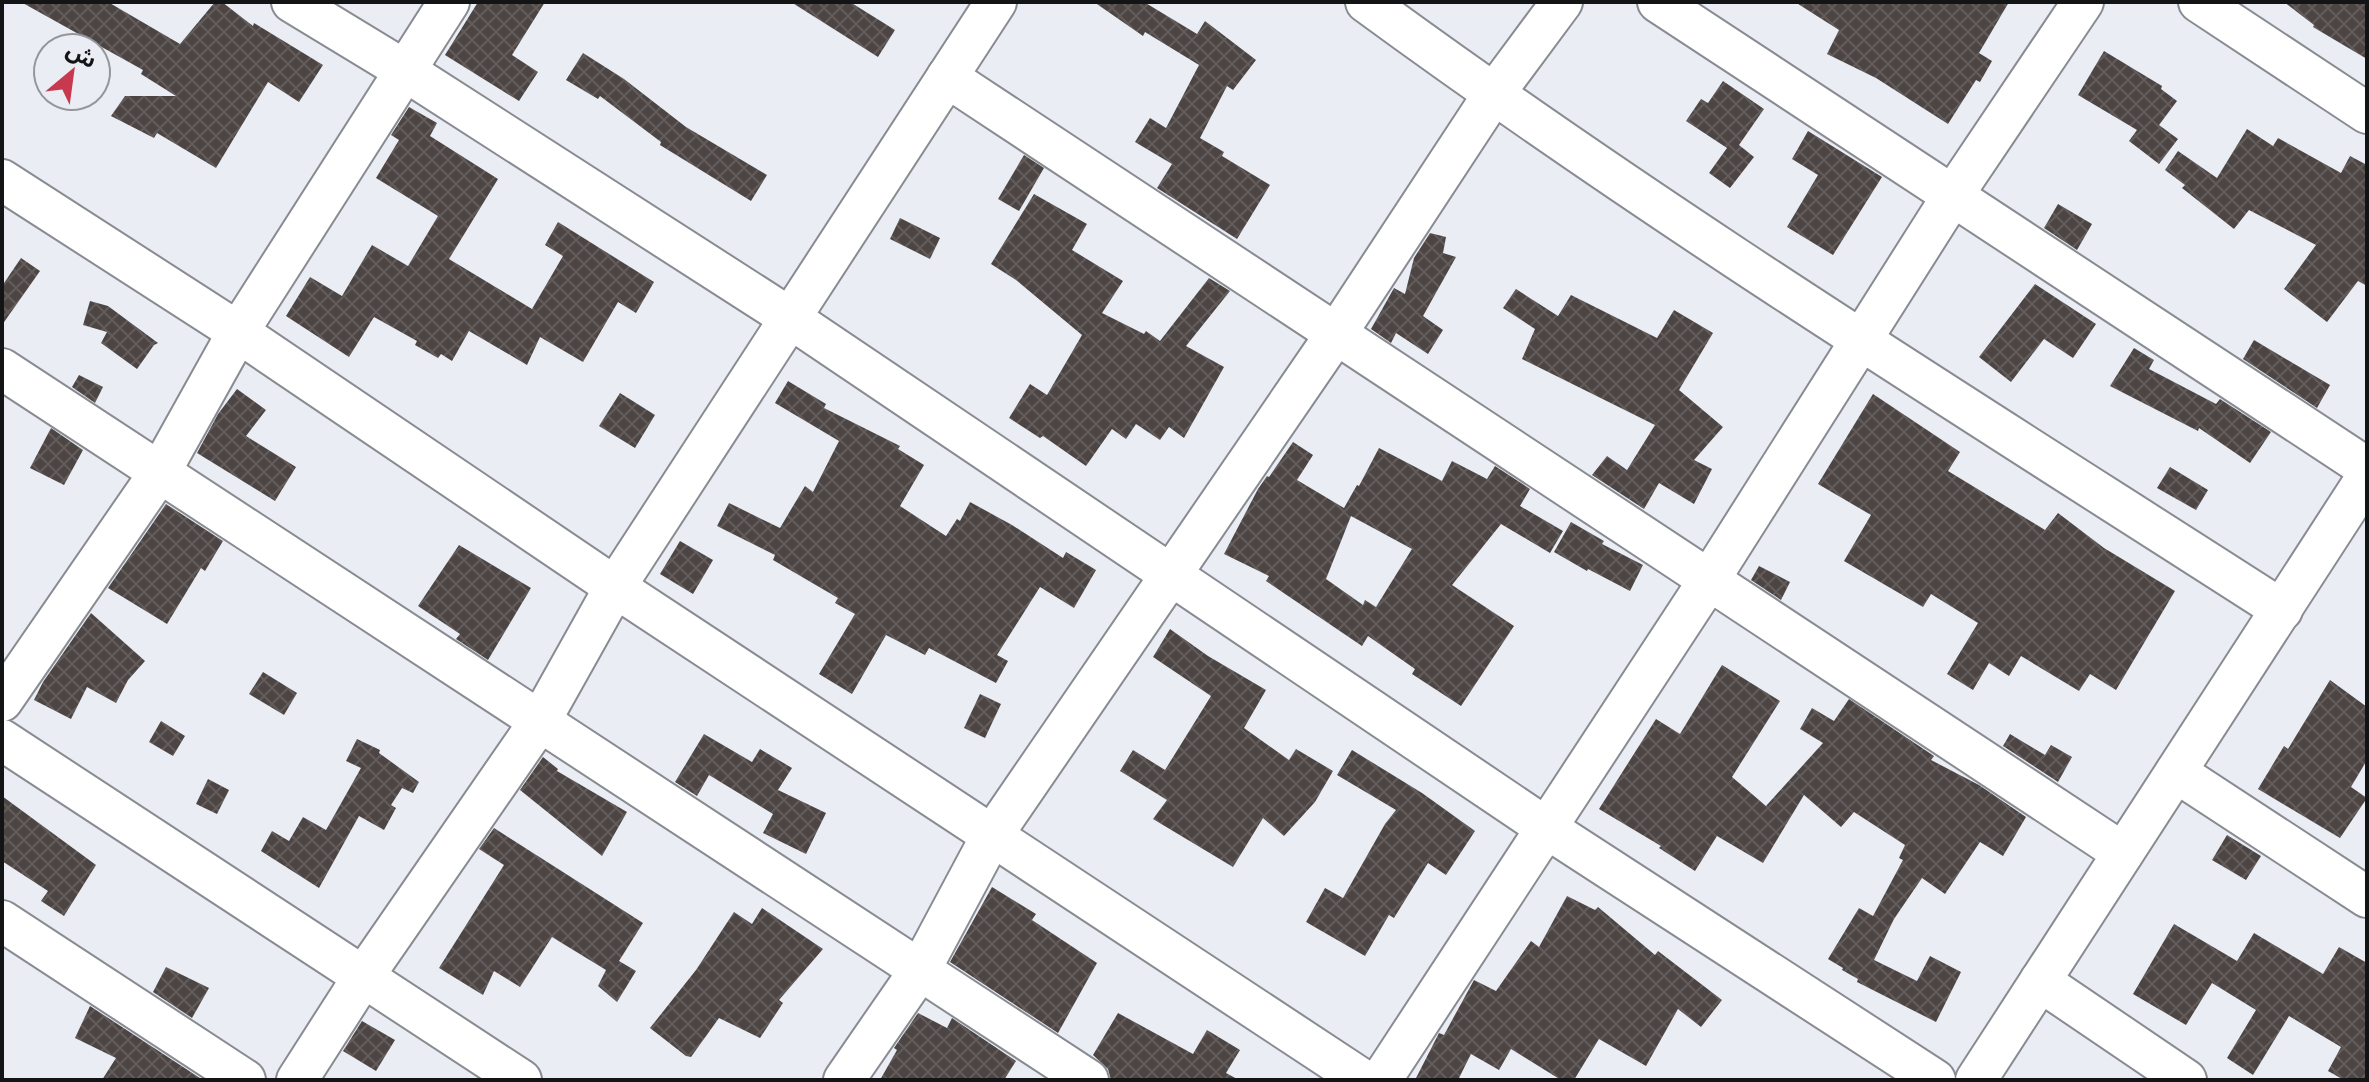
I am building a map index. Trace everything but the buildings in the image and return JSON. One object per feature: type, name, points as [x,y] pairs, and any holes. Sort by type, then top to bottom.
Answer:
[{"type":"street","points":[[292,2],[404,70],[790,318],[1548,829],[1935,1080]]},
{"type":"street","points":[[2,701],[160,472],[238,332],[449,2]]},
{"type":"street","points":[[297,1080],[363,977],[540,721],[615,587],[996,2]]},
{"type":"street","points":[[1366,2],[1493,95],[1862,341],[2282,610]]},
{"type":"street","points":[[844,1080],[920,970],[991,837],[1336,334],[1493,95],[1562,2]]},
{"type":"street","points":[[1658,2],[2367,468]]},
{"type":"street","points":[[1381,1080],[1709,580],[1953,195],[2083,2]]},
{"type":"street","points":[[2199,2],[2367,113]]},
{"type":"street","points":[[947,77],[2123,853]]},
{"type":"street","points":[[2,180],[238,332],[991,837],[1363,1080]]},
{"type":"street","points":[[2,369],[1088,1080]]},
{"type":"street","points":[[1976,1080],[2367,477]]},
{"type":"street","points":[[2,740],[521,1080]]},
{"type":"street","points":[[2176,772],[2367,897]]},
{"type":"street","points":[[2,921],[245,1080]]},
{"type":"street","points":[[2040,981],[2186,1080]]}]
